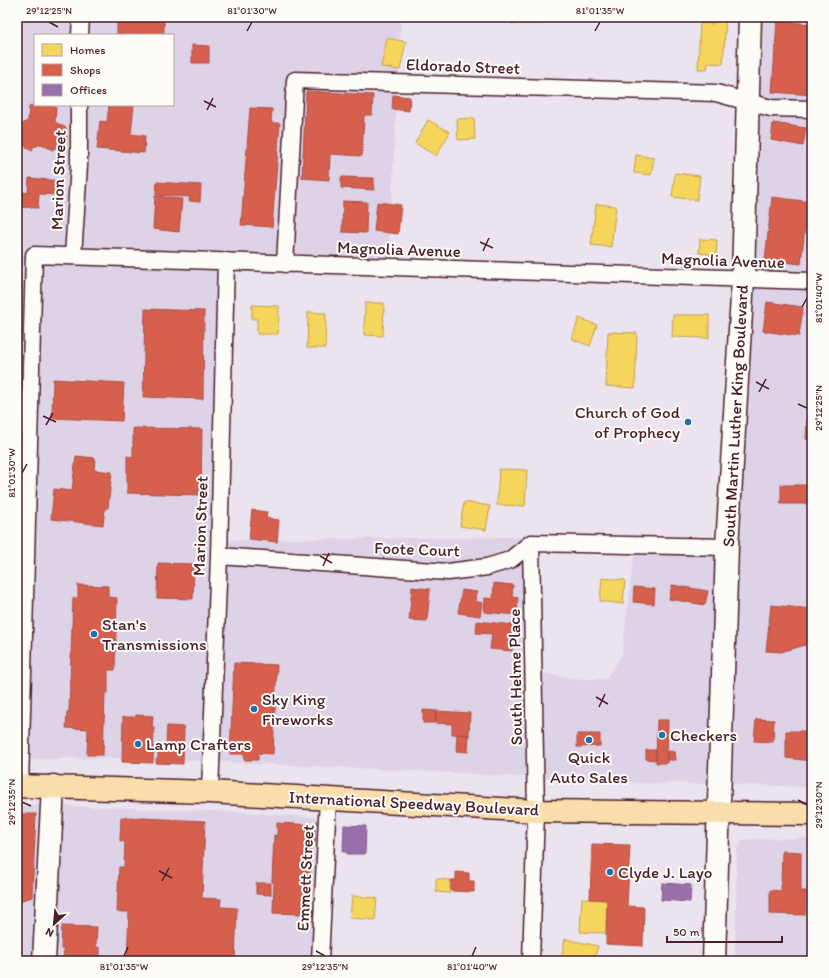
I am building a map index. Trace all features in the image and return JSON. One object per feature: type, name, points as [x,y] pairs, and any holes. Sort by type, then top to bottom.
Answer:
[{"type":"main road","name":"International Speedway Boulevard","points":[[18,786],[210,792],[536,811],[812,814]]},
{"type":"street","points":[[80,34],[81,17]]},
{"type":"street","name":"South Martin Luther King Boulevard","points":[[714,961],[727,547],[743,279],[750,17]]},
{"type":"street","name":"Eldorado Street","points":[[285,264],[295,80],[716,93],[771,108],[812,109]]},
{"type":"street","name":"Marion Street","points":[[73,256],[79,165],[79,106]]},
{"type":"street","name":"Magnolia Avenue","points":[[18,786],[34,255],[812,282]]},
{"type":"street","name":"Marion Street","points":[[210,792],[219,556],[226,261]]},
{"type":"street","points":[[531,543],[727,547]]},
{"type":"street","name":"Foote Court","points":[[219,556],[448,572],[487,567],[510,560],[531,543]]},
{"type":"street","name":"South Helme Place","points":[[531,543],[536,811],[531,961]]},
{"type":"street","points":[[44,961],[53,786]]},
{"type":"street","name":"Emmett Street","points":[[320,961],[328,798]]},
{"type":"shaded area","points":[[17,17],[73,17],[72,34],[34,34],[34,106],[71,106],[71,166],[66,247],[41,245],[26,247],[17,585]]},
{"type":"shaded area","points":[[89,17],[401,17],[398,74],[296,71],[287,80],[278,254],[82,248],[87,165],[87,106],[174,106],[174,34],[88,34]]},
{"type":"shaded area","points":[[758,17],[812,17],[812,100],[773,99],[756,94]]},
{"type":"shaded area","points":[[302,89],[397,92],[389,258],[294,255]]},
{"type":"shaded area","points":[[756,113],[770,117],[812,118],[812,273],[751,271]]},
{"type":"shaded area","points":[[41,264],[218,270],[211,556],[203,761],[114,758],[29,759]]},
{"type":"shaded area","points":[[750,288],[812,290],[812,787],[728,784],[735,547]]},
{"type":"shaded area","points":[[523,537],[523,540],[507,552],[486,558],[448,563],[227,548],[227,540]]},
{"type":"shaded area","points":[[634,554],[719,555],[712,784],[641,783],[544,778],[542,673],[577,679],[606,679],[622,655]]},
{"type":"shaded area","points":[[523,560],[524,593],[521,669],[525,670],[528,777],[219,762],[227,565],[446,580],[488,575],[511,568]]},
{"type":"shaded area","points":[[17,805],[44,805],[36,961],[17,961]]},
{"type":"shaded area","points":[[60,806],[242,812],[319,818],[312,961],[52,961]]},
{"type":"shaded area","points":[[812,838],[812,961],[735,961],[737,849],[742,841],[749,839]]},
{"type":"building: Homes","points":[[512,17],[542,17],[542,24],[512,24]]},
{"type":"building: Homes","points":[[713,17],[726,17],[723,64],[708,63],[707,69],[698,69],[700,23],[713,24]]},
{"type":"building: Homes","points":[[387,38],[406,42],[400,70],[381,67]]},
{"type":"building: Homes","points":[[474,118],[475,139],[458,140],[457,119]]},
{"type":"building: Homes","points":[[428,120],[450,132],[436,156],[415,143]]},
{"type":"building: Homes","points":[[636,155],[654,158],[651,175],[634,173]]},
{"type":"building: Homes","points":[[675,173],[700,176],[697,200],[672,197]]},
{"type":"building: Homes","points":[[596,204],[616,206],[611,247],[591,245]]},
{"type":"building: Homes","points":[[700,239],[717,240],[716,255],[699,253]]},
{"type":"building: Homes","points":[[365,303],[384,303],[383,336],[364,335]]},
{"type":"building: Homes","points":[[252,305],[279,306],[278,334],[257,334],[257,319],[252,319]]},
{"type":"building: Homes","points":[[308,312],[326,313],[325,348],[307,348]]},
{"type":"building: Homes","points":[[673,315],[709,315],[709,338],[672,337]]},
{"type":"building: Homes","points":[[579,318],[597,325],[590,346],[572,339]]},
{"type":"building: Homes","points":[[608,332],[637,333],[635,388],[606,386]]},
{"type":"building: Homes","points":[[499,469],[527,470],[525,506],[497,505]]},
{"type":"building: Homes","points":[[464,502],[490,506],[486,530],[460,526]]},
{"type":"building: Homes","points":[[602,578],[625,580],[623,604],[600,601]]},
{"type":"building: Homes","points":[[436,879],[450,880],[450,893],[436,892]]},
{"type":"building: Homes","points":[[352,896],[377,898],[375,920],[350,918]]},
{"type":"building: Homes","points":[[582,898],[607,900],[606,933],[580,932]]},
{"type":"building: Homes","points":[[565,939],[598,946],[594,961],[561,961]]},
{"type":"building: Shops","points":[[117,17],[164,17],[164,34],[117,34]]},
{"type":"building: Shops","points":[[777,21],[812,24],[812,95],[772,92]]},
{"type":"building: Shops","points":[[192,45],[209,46],[209,63],[192,63]]},
{"type":"building: Shops","points":[[306,91],[373,95],[372,115],[364,115],[362,156],[330,154],[329,180],[302,178]]},
{"type":"building: Shops","points":[[393,95],[410,97],[409,111],[392,109]]},
{"type":"building: Shops","points":[[34,104],[34,106],[53,106],[56,108],[55,122],[66,128],[67,141],[52,150],[42,144],[33,147],[32,151],[17,141],[19,127],[28,120],[29,107]]},
{"type":"building: Shops","points":[[109,106],[134,106],[131,134],[145,136],[144,153],[97,149],[100,121],[107,122]]},
{"type":"building: Shops","points":[[250,108],[272,109],[271,123],[280,123],[272,227],[241,225]]},
{"type":"building: Shops","points":[[773,123],[806,128],[803,146],[771,140]]},
{"type":"building: Shops","points":[[341,177],[374,178],[374,190],[341,188]]},
{"type":"building: Shops","points":[[29,178],[61,181],[60,195],[39,194],[38,208],[22,207],[23,192],[28,193]]},
{"type":"building: Shops","points":[[157,182],[201,185],[200,202],[189,201],[190,197],[156,195]]},
{"type":"building: Shops","points":[[155,196],[182,199],[179,232],[153,229]]},
{"type":"building: Shops","points":[[772,197],[812,202],[812,228],[805,227],[801,264],[765,260]]},
{"type":"building: Shops","points":[[343,201],[367,202],[366,233],[342,232]]},
{"type":"building: Shops","points":[[377,202],[401,205],[398,234],[374,231]]},
{"type":"building: Shops","points":[[767,302],[803,307],[799,336],[763,331]]},
{"type":"building: Shops","points":[[145,309],[204,311],[203,399],[143,397]]},
{"type":"building: Shops","points":[[53,379],[124,383],[122,421],[52,418]]},
{"type":"building: Shops","points":[[807,420],[812,420],[812,440],[806,439]]},
{"type":"building: Shops","points":[[133,428],[202,429],[201,495],[127,493],[127,456],[133,457]]},
{"type":"building: Shops","points":[[76,456],[95,458],[94,470],[112,472],[108,508],[105,508],[103,525],[51,519],[54,489],[72,491]]},
{"type":"building: Shops","points":[[781,485],[812,485],[812,504],[781,504]]},
{"type":"building: Shops","points":[[252,510],[267,512],[266,518],[279,520],[277,542],[249,539]]},
{"type":"building: Shops","points":[[158,563],[194,564],[193,599],[157,598]]},
{"type":"building: Shops","points":[[494,583],[513,585],[512,597],[518,598],[517,615],[484,612],[485,598],[493,599]]},
{"type":"building: Shops","name":"Stan's Transmissions","points":[[78,585],[108,586],[108,597],[117,598],[115,670],[108,670],[108,693],[105,692],[103,755],[87,755],[88,729],[66,728],[67,712],[69,711],[73,598],[78,598]]},
{"type":"building: Shops","points":[[672,585],[708,591],[705,605],[669,599]]},
{"type":"building: Shops","points":[[412,587],[430,589],[427,621],[409,620]]},
{"type":"building: Shops","points":[[634,587],[655,589],[654,604],[633,602]]},
{"type":"building: Shops","points":[[462,590],[477,592],[475,601],[482,603],[480,616],[458,613]]},
{"type":"building: Shops","points":[[771,605],[812,609],[812,643],[781,652],[766,651]]},
{"type":"building: Shops","points":[[477,621],[514,625],[512,651],[490,649],[492,634],[476,633]]},
{"type":"building: Shops","name":"Sky King Fireworks","points":[[234,663],[277,665],[273,754],[258,753],[258,760],[244,760],[245,754],[230,754]]},
{"type":"building: Shops","points":[[423,710],[436,711],[435,723],[423,723]]},
{"type":"building: Shops","points":[[436,711],[470,713],[469,735],[452,734],[452,724],[435,723]]},
{"type":"building: Shops","name":"Lamp Crafters","points":[[136,715],[153,716],[153,763],[122,762],[123,717],[136,717]]},
{"type":"building: Shops","points":[[756,719],[774,720],[773,742],[754,741]]},
{"type":"building: Shops","name":"Checkers","points":[[657,720],[668,720],[667,763],[656,763]]},
{"type":"building: Shops","points":[[167,726],[184,727],[183,764],[156,763],[156,759],[158,759],[158,744],[166,745]]},
{"type":"building: Shops","points":[[786,731],[812,731],[812,761],[786,758]]},
{"type":"building: Shops","points":[[457,734],[469,735],[468,752],[456,751]]},
{"type":"building: Shops","name":"Quick Auto Sales","points":[[577,734],[600,734],[600,746],[577,747]]},
{"type":"building: Shops","points":[[646,750],[656,750],[656,760],[646,759]]},
{"type":"building: Shops","points":[[667,751],[675,752],[675,760],[667,760]]},
{"type":"building: Shops","points":[[17,814],[36,814],[32,897],[19,901],[17,901]]},
{"type":"building: Shops","points":[[121,817],[205,821],[202,898],[221,899],[220,907],[237,908],[235,961],[127,961],[129,912],[117,912],[119,867],[124,867],[125,842],[120,841]]},
{"type":"building: Shops","points":[[277,823],[315,825],[315,843],[311,843],[309,897],[303,896],[302,914],[273,913],[274,882],[272,882],[274,835],[277,836]]},
{"type":"building: Shops","name":"Clyde J. Layo","points":[[592,844],[630,845],[627,906],[644,907],[643,946],[606,944],[607,900],[590,899]]},
{"type":"building: Shops","points":[[782,851],[801,852],[801,891],[806,891],[805,915],[770,914],[770,890],[781,891]]},
{"type":"building: Shops","points":[[456,872],[469,873],[469,881],[474,881],[474,892],[451,891],[451,880],[456,880]]},
{"type":"building: Shops","points":[[256,883],[271,883],[271,895],[256,894]]},
{"type":"building: Shops","points":[[62,926],[97,927],[96,947],[100,948],[100,961],[63,961],[64,949],[61,949]]},
{"type":"building: Offices","points":[[344,825],[366,826],[365,854],[347,854],[347,852],[343,852]]},
{"type":"building: Offices","points":[[662,883],[691,885],[690,902],[661,900]]},
{"type":"place","name":"Church of God of Prophecy","points":[[688,422]]},
{"type":"place","name":"Stan's Transmissions","points":[[94,634]]},
{"type":"place","name":"Sky King Fireworks","points":[[254,709]]},
{"type":"place","name":"Checkers","points":[[662,735]]},
{"type":"place","name":"Quick Auto Sales","points":[[589,740]]},
{"type":"place","name":"Lamp Crafters","points":[[138,744]]},
{"type":"place","name":"Clyde J. Layo","points":[[610,872]]}]
